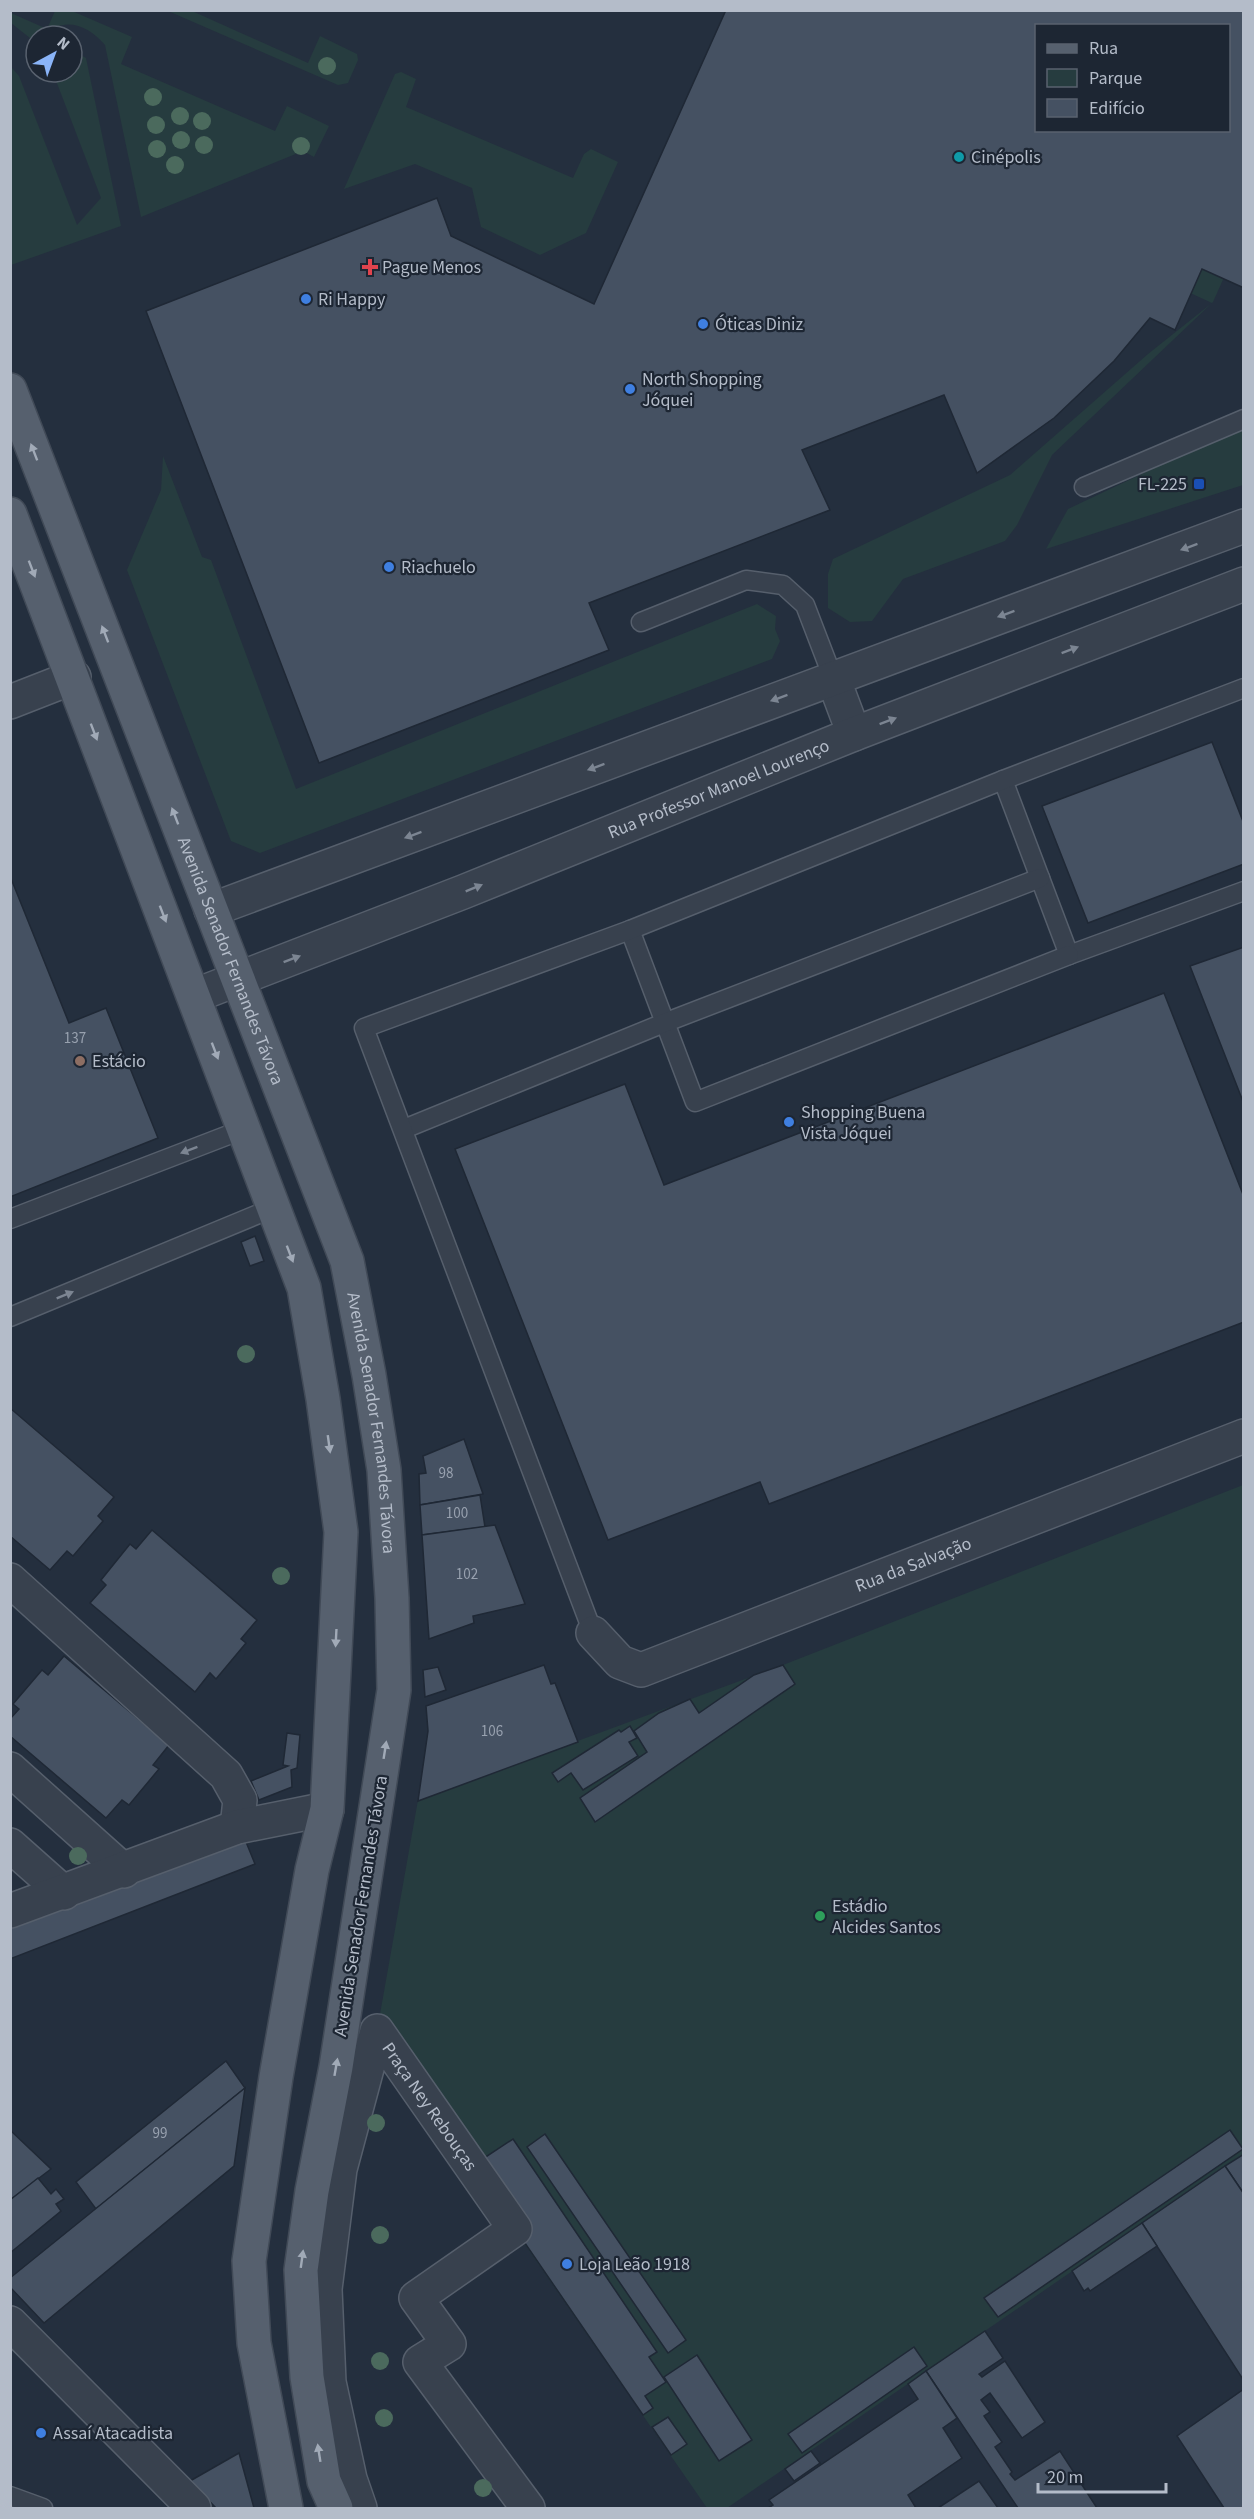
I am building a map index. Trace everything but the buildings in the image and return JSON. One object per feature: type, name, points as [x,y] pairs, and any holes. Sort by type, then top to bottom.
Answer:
[{"type":"main road","name":"Avenida Senador Fernandes Távora","points":[[10,390],[347,1261],[384,1470],[392,1598],[394,1690],[336,2067],[312,2191],[301,2270],[307,2377],[324,2481],[336,2508]]},
{"type":"main road","points":[[10,514],[74,677],[304,1288],[323,1399],[341,1532],[327,1809],[312,1870],[282,2042],[249,2261],[254,2343],[286,2508]]},
{"type":"street","points":[[211,910],[1244,526]]},
{"type":"street","name":"Rua Professor Manoel Lourenço","points":[[194,996],[462,892],[854,734],[1244,584]]},
{"type":"street","points":[[10,702],[74,677]]},
{"type":"street","points":[[833,678],[854,734]]},
{"type":"street","name":"Rua da Salvação","points":[[593,1633],[620,1662],[641,1670],[1244,1436]]},
{"type":"street","points":[[10,1580],[226,1775],[240,1800],[237,1827]]},
{"type":"street","points":[[10,1768],[124,1870]]},
{"type":"street","points":[[10,1911],[64,1893],[237,1827],[327,1809]]},
{"type":"street","points":[[10,1845],[64,1893]]},
{"type":"street","name":"Praça Ney Rebouças","points":[[360,2508],[350,2479],[329,2382],[325,2289],[340,2169],[377,2031],[515,2229],[416,2298],[449,2344],[420,2362],[528,2508]]},
{"type":"street","points":[[10,2324],[185,2505]]},
{"type":"lane","points":[[1084,487],[1244,419]]},
{"type":"lane","points":[[641,622],[746,579],[783,585],[805,605],[833,678]]},
{"type":"lane","points":[[593,1633],[364,1028],[630,930],[1003,780],[1243,689]]},
{"type":"lane","points":[[1003,780],[1069,955]]},
{"type":"lane","points":[[404,1129],[664,1023],[1040,878]]},
{"type":"lane","points":[[630,930],[695,1102],[1069,955],[1244,891]]},
{"type":"lane","points":[[10,1219],[243,1129]]},
{"type":"lane","points":[[10,1317],[273,1208]]},
{"type":"lane","points":[[10,2496],[43,2508]]},
{"type":"green space","points":[[55,11],[72,11],[132,37],[121,64],[275,131],[287,106],[329,126],[314,157],[303,151],[141,217],[105,45],[84,28],[84,24],[49,24]]},
{"type":"green space","points":[[168,11],[192,11],[308,63],[320,36],[357,54],[358,60],[348,83],[338,85]]},
{"type":"green space","points":[[11,13],[36,24],[24,24],[24,33],[11,23]]},
{"type":"green space","points":[[84,57],[121,226],[11,265],[11,67],[19,76],[77,225],[101,198],[57,84],[84,84]]},
{"type":"green space","points":[[401,72],[416,79],[406,107],[573,178],[584,154],[591,149],[618,162],[586,233],[540,255],[481,227],[472,188],[415,164],[344,189],[395,74]]},
{"type":"green space","points":[[1243,235],[1212,303],[1127,264]]},
{"type":"green space","points":[[1212,303],[1052,455],[1017,525],[1005,541],[903,579],[872,621],[850,622],[828,608],[828,574],[833,559],[1010,475],[1148,354]]},
{"type":"green space","points":[[1243,426],[1243,485],[1046,549],[1068,509]]},
{"type":"green space","points":[[163,456],[202,557],[211,560],[296,789],[757,604],[776,616],[775,629],[780,641],[772,659],[260,853],[231,841],[127,570],[161,490]]},
{"type":"green space","name":"Estádio Alcides Santos","points":[[1243,1485],[1243,2154],[727,2508],[707,2508],[377,2031],[418,1800],[783,1665]]},
{"type":"place","name":"Cinépolis","points":[[959,157]]},
{"type":"place","name":"Pague Menos","points":[[370,267]]},
{"type":"place","name":"Ri Happy","points":[[306,299]]},
{"type":"place","name":"Óticas Diniz","points":[[703,324]]},
{"type":"place","name":"North Shopping Jóquei","points":[[630,389]]},
{"type":"place","name":"FL-225","points":[[1199,484]]},
{"type":"place","name":"Riachuelo","points":[[389,567]]},
{"type":"place","name":"Estácio","points":[[80,1061]]},
{"type":"place","name":"Shopping Buena Vista Jóquei","points":[[789,1122]]},
{"type":"place","name":"Estádio Alcides Santos","points":[[820,1916]]},
{"type":"place","name":"Loja Leão 1918","points":[[567,2264]]},
{"type":"place","name":"Assaí Atacadista","points":[[41,2433]]}]
